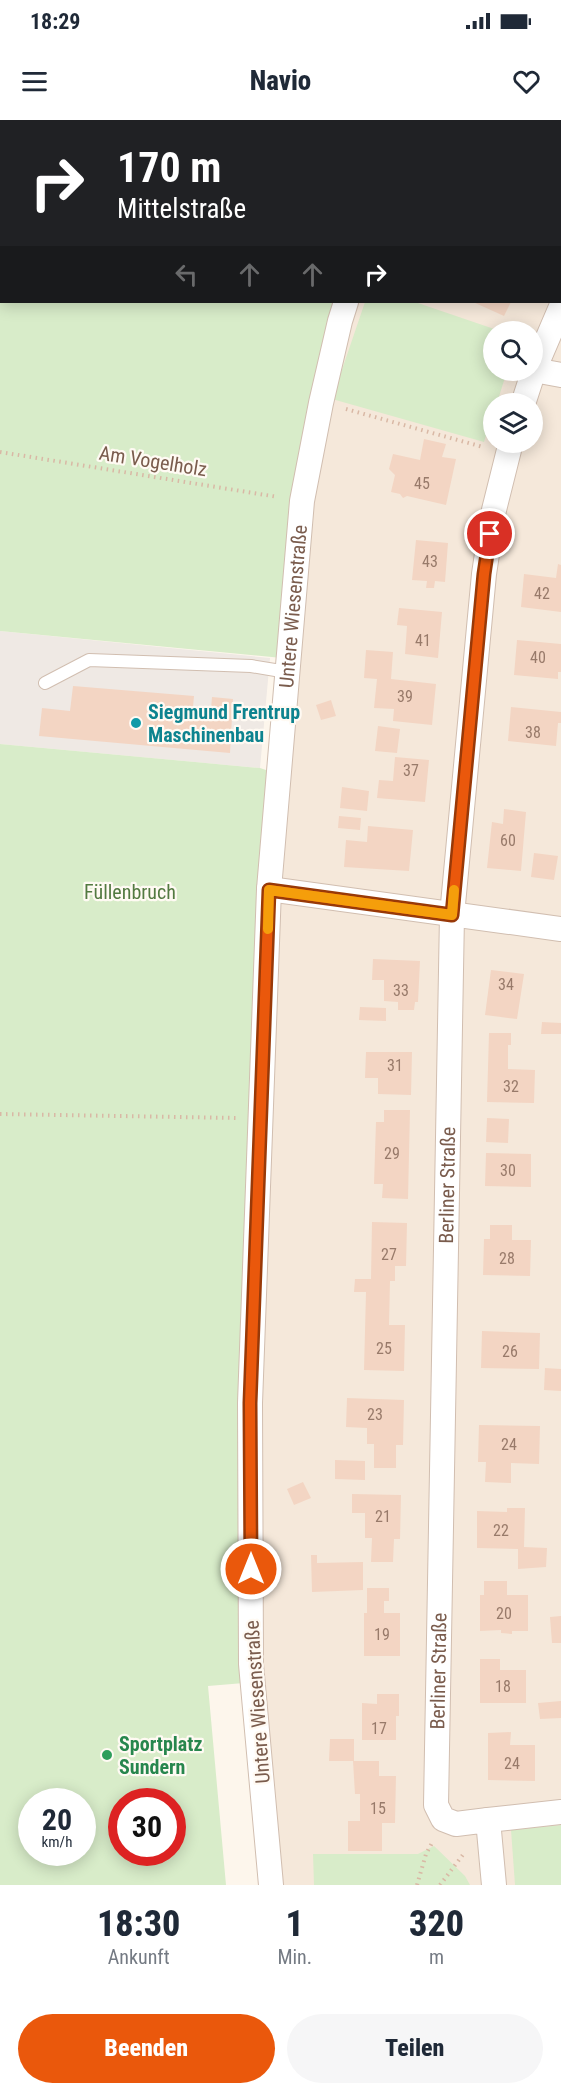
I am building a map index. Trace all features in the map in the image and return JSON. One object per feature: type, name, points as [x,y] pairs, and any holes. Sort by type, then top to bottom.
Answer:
[{"type":"street","name":"Untere Wiesenstraße","points":[[271,1885],[251,1664],[250,1403],[269,890],[302,501],[321,403],[346,303]]},
{"type":"street","points":[[543,349],[561,307]]},
{"type":"street","points":[[543,372],[561,375]]},
{"type":"street","name":"Berliner Straße","points":[[443,1819],[435,1805],[452,915],[484,574],[493,514],[508,453]]},
{"type":"street","points":[[269,890],[561,929]]},
{"type":"street","points":[[443,1819],[456,1824],[561,1812]]},
{"type":"street","points":[[488,1820],[494,1885]]},
{"type":"lane","points":[[45,683],[89,660],[250,666],[287,672]]},
{"type":"path","points":[[321,403],[483,442]]},
{"type":"path","name":"Am Vogelholz","points":[[0,452],[302,501]]},
{"type":"path","points":[[0,1114],[259,1119]]},
{"type":"path","points":[[417,1885],[426,1854],[443,1819]]},
{"type":"shaded area","points":[[337,303],[561,303],[561,1885],[260,1885],[260,910]]},
{"type":"shaded area","points":[[0,631],[270,658],[260,768],[0,744]]},
{"type":"green space","points":[[0,303],[337,303],[282,658],[0,631]]},
{"type":"green space","points":[[365,303],[418,303],[483,325],[483,381],[504,381],[500,393],[483,393],[483,442],[332,399]]},
{"type":"green space","name":"Füllenbruch","points":[[0,744],[260,768],[269,771],[244,1683],[208,1686],[226,1885],[0,1885]]},
{"type":"green space","points":[[561,1825],[561,1885],[515,1885],[511,1830]]},
{"type":"green space","points":[[434,1846],[465,1876],[470,1885],[314,1885],[313,1854],[418,1854]]},
{"type":"building","points":[[475,303],[510,303],[504,316]]},
{"type":"building","points":[[424,439],[446,444],[442,457],[456,459],[446,505],[407,496],[403,498],[400,494],[391,492],[395,475],[389,469],[393,454],[420,460]]},
{"type":"building","points":[[416,540],[448,543],[445,582],[435,581],[434,588],[426,588],[427,581],[412,580]]},
{"type":"building","points":[[558,564],[561,565],[561,612],[521,607],[524,574],[556,578]]},
{"type":"building","points":[[399,608],[442,612],[438,658],[405,654],[407,626],[397,625]]},
{"type":"building","points":[[517,640],[561,644],[561,672],[558,672],[558,679],[514,675]]},
{"type":"building","points":[[366,650],[393,652],[391,679],[436,684],[432,725],[393,721],[394,709],[374,708],[377,679],[364,678]]},
{"type":"building","name":"Siegmund Frentrup Maschinenbau","points":[[73,686],[194,696],[193,707],[211,709],[212,697],[233,699],[230,753],[39,736],[42,708],[70,711]]},
{"type":"building","points":[[331,700],[336,716],[321,720],[316,705]]},
{"type":"building","points":[[511,707],[561,712],[556,746],[508,741]]},
{"type":"building","points":[[378,726],[400,729],[397,753],[375,751]]},
{"type":"building","points":[[395,757],[429,760],[425,802],[377,798],[379,780],[393,781]]},
{"type":"building","points":[[342,787],[369,791],[367,811],[340,808]]},
{"type":"building","points":[[504,809],[526,812],[521,871],[487,868],[492,822],[503,824]]},
{"type":"building","points":[[339,816],[361,818],[360,830],[338,828]]},
{"type":"building","points":[[368,826],[413,830],[409,871],[344,867],[346,840],[367,842]]},
{"type":"building","points":[[534,853],[558,856],[554,880],[531,877]]},
{"type":"building","points":[[373,959],[420,961],[418,1002],[415,1002],[414,1010],[398,1010],[398,1002],[384,1001],[384,980],[372,980]]},
{"type":"building","points":[[491,970],[524,974],[517,1019],[485,1015]]},
{"type":"building","points":[[360,1007],[386,1008],[386,1021],[359,1020]]},
{"type":"building","points":[[542,1022],[561,1023],[561,1034],[541,1034]]},
{"type":"building","points":[[489,1033],[511,1033],[511,1045],[508,1045],[508,1069],[535,1070],[534,1103],[487,1102]]},
{"type":"building","points":[[366,1052],[412,1052],[411,1095],[378,1094],[378,1078],[365,1078]]},
{"type":"building","points":[[384,1110],[410,1110],[408,1199],[382,1198],[383,1184],[374,1184],[376,1122],[384,1122]]},
{"type":"building","points":[[487,1118],[509,1119],[508,1143],[486,1142]]},
{"type":"building","points":[[486,1153],[531,1154],[531,1187],[485,1186]]},
{"type":"building","points":[[372,1222],[407,1223],[406,1266],[395,1266],[395,1281],[390,1281],[389,1325],[405,1325],[404,1371],[364,1370],[366,1292],[354,1292],[355,1279],[371,1279]]},
{"type":"building","points":[[490,1225],[512,1225],[512,1240],[531,1240],[530,1276],[483,1275],[484,1239],[490,1239]]},
{"type":"building","points":[[482,1331],[540,1333],[539,1369],[481,1368]]},
{"type":"building","points":[[545,1368],[561,1369],[561,1391],[544,1390]]},
{"type":"building","points":[[347,1398],[404,1400],[403,1445],[396,1445],[396,1468],[374,1468],[374,1444],[367,1444],[367,1428],[346,1427]]},
{"type":"building","points":[[479,1425],[540,1426],[539,1464],[511,1463],[511,1483],[485,1482],[486,1462],[478,1462]]},
{"type":"building","points":[[335,1460],[365,1461],[365,1480],[335,1479]]},
{"type":"building","points":[[303,1482],[311,1498],[294,1505],[287,1489]]},
{"type":"building","points":[[352,1494],[401,1495],[400,1539],[394,1539],[393,1562],[371,1562],[372,1538],[365,1538],[365,1513],[352,1513]]},
{"type":"building","points":[[507,1508],[525,1508],[524,1547],[547,1548],[546,1567],[518,1569],[518,1549],[477,1548],[477,1511],[507,1512]]},
{"type":"building","points":[[311,1555],[317,1555],[317,1563],[363,1562],[363,1590],[312,1592]]},
{"type":"building","points":[[484,1581],[507,1581],[507,1595],[528,1595],[528,1631],[512,1631],[512,1634],[501,1633],[501,1630],[480,1631],[480,1595],[484,1595]]},
{"type":"building","points":[[367,1588],[389,1588],[389,1601],[384,1601],[384,1613],[400,1613],[400,1656],[364,1656],[364,1613],[367,1613]]},
{"type":"building","points":[[561,1616],[561,1643],[552,1643],[550,1617]]},
{"type":"building","points":[[480,1659],[500,1659],[500,1670],[526,1670],[526,1703],[480,1703]]},
{"type":"building","points":[[377,1694],[399,1694],[396,1740],[362,1740],[362,1703],[377,1704]]},
{"type":"building","points":[[561,1701],[561,1718],[540,1719],[538,1703]]},
{"type":"building","points":[[511,1732],[510,1745],[535,1745],[535,1781],[488,1780],[488,1733]]},
{"type":"building","points":[[330,1739],[354,1739],[354,1761],[379,1761],[379,1776],[396,1776],[395,1823],[382,1823],[382,1851],[348,1851],[348,1821],[360,1821],[360,1794],[355,1794],[353,1761],[329,1761]]},
{"type":"slow traffic","points":[[268,929],[269,890],[452,915],[454,890]]},
{"type":"place","name":"Siegmund Frentrup Maschinenbau","points":[[136,723]]},
{"type":"place","name":"Sportplatz Sundern","points":[[107,1755]]},
{"type":"route","points":[[251,1569],[250,1403],[269,890],[452,915],[484,574],[490,534]]}]
